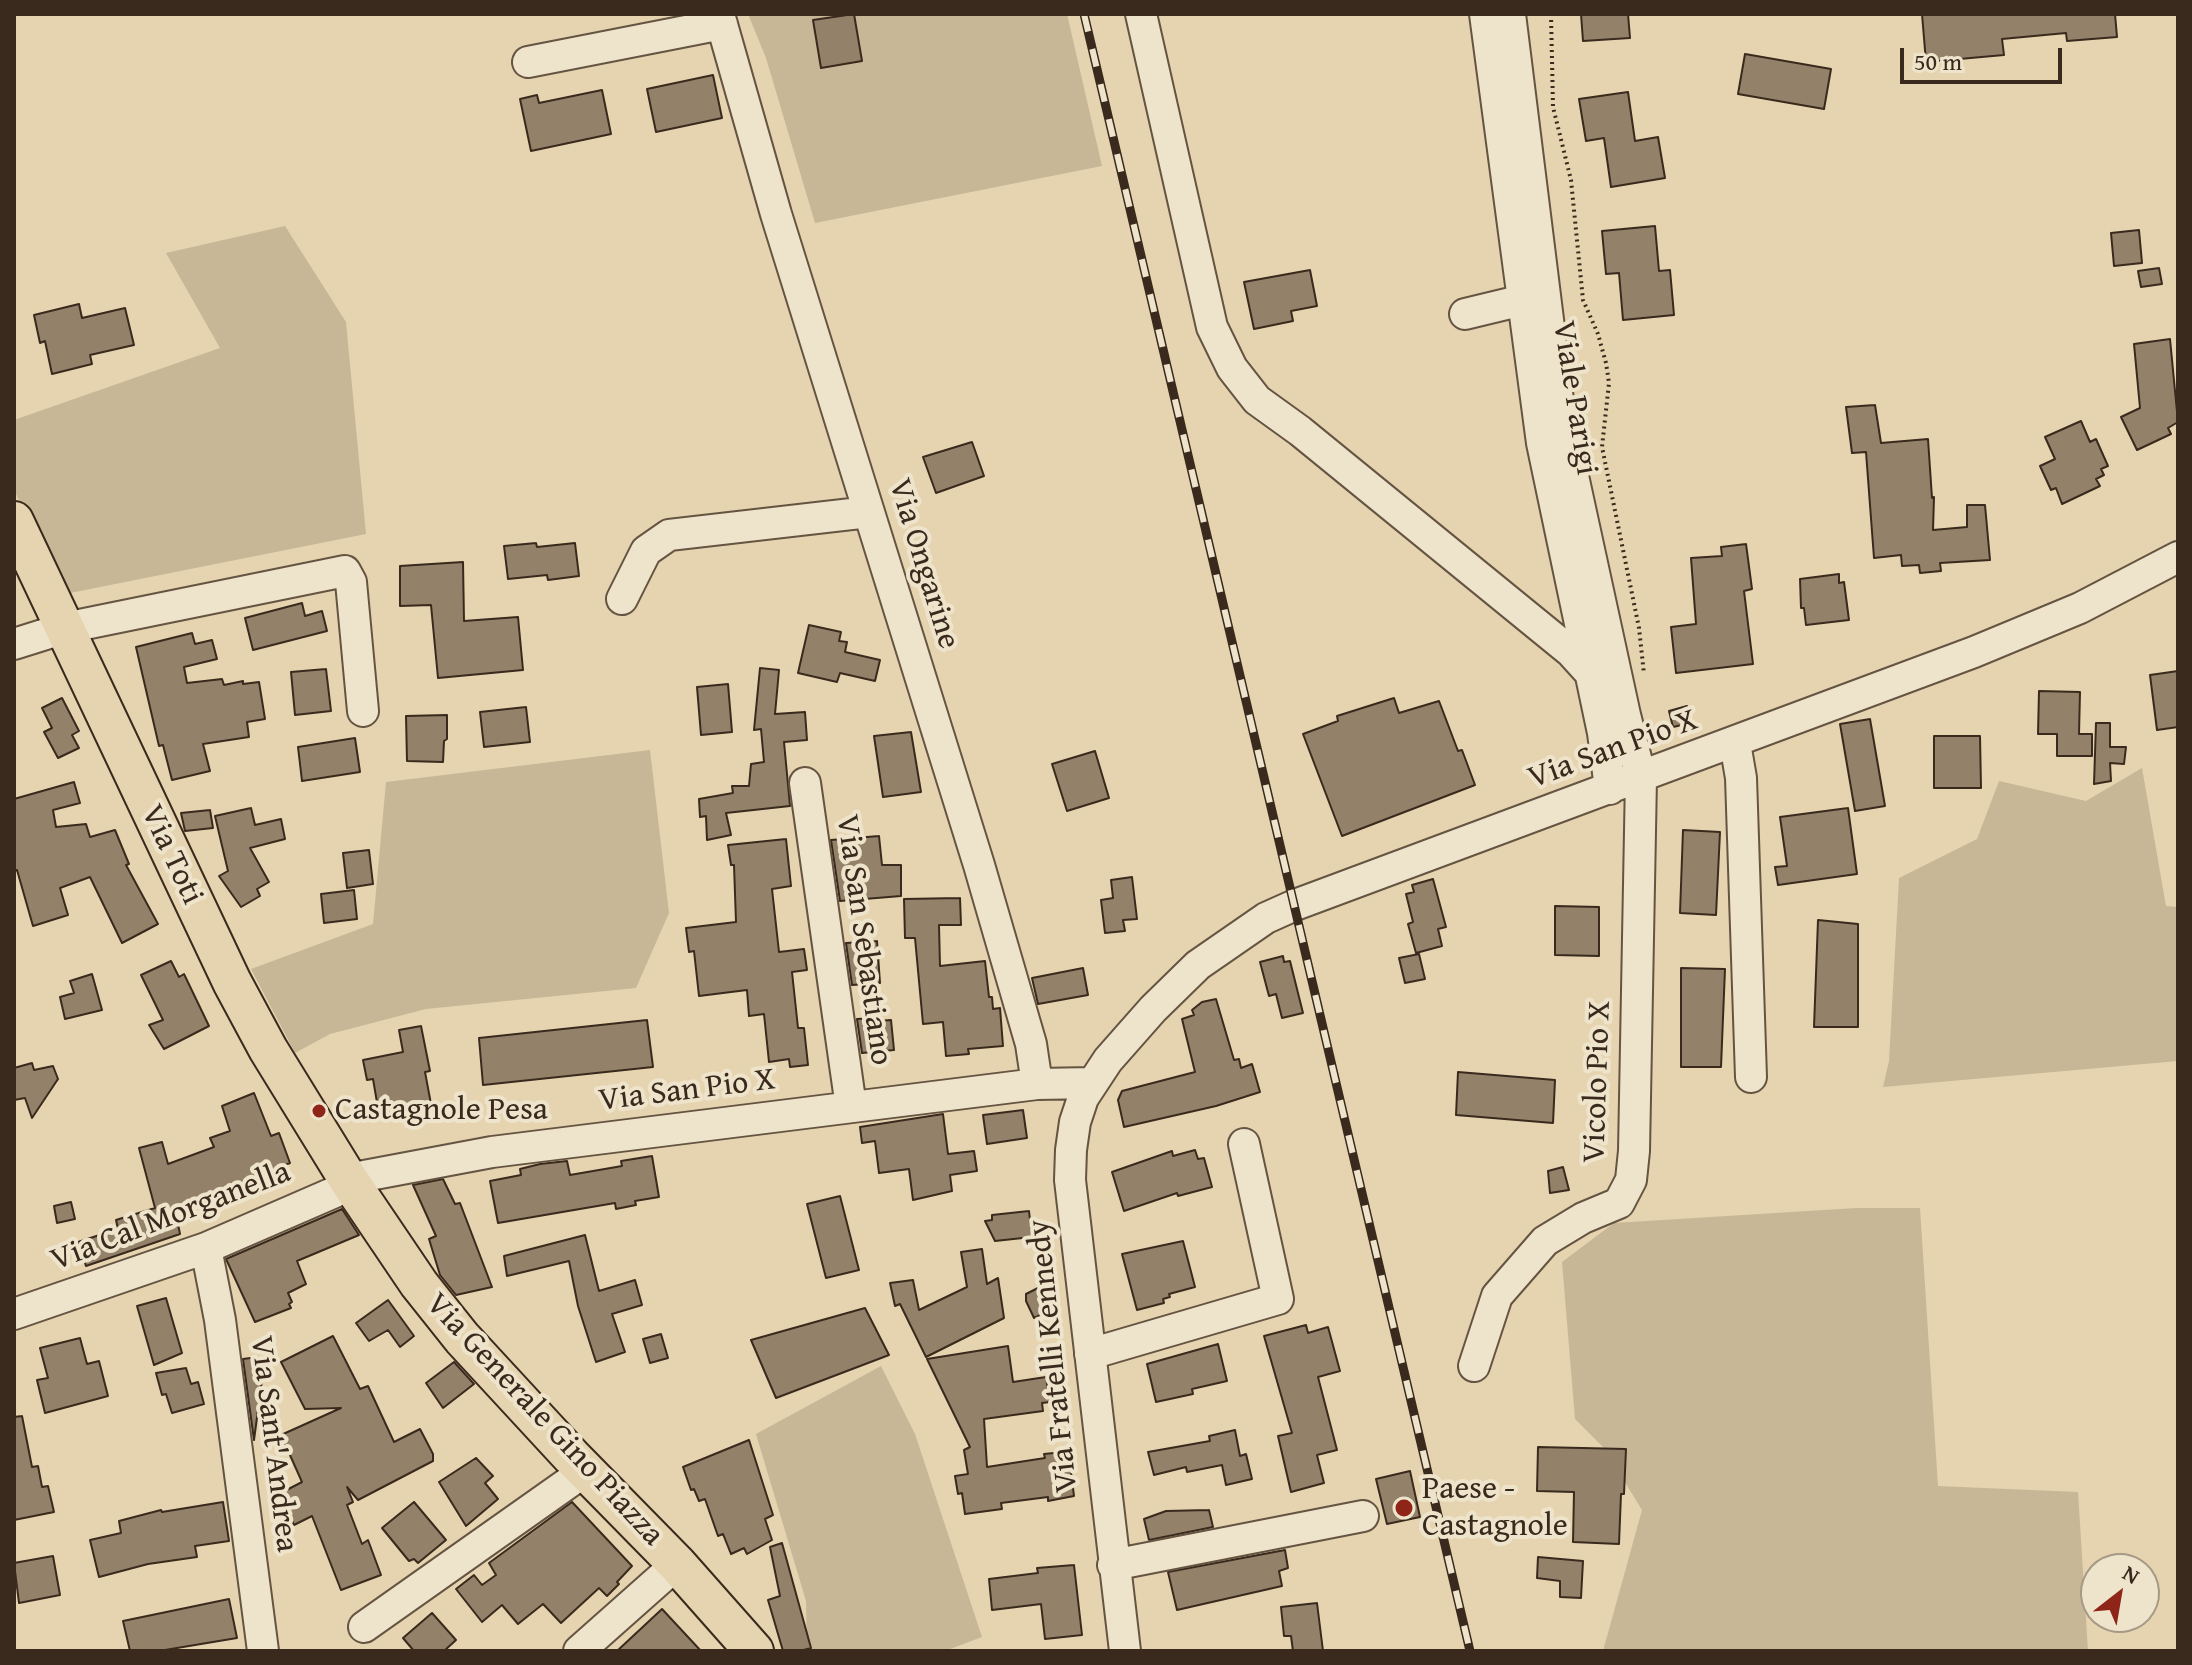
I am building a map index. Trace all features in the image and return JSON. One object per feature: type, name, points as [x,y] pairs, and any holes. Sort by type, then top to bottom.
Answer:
[{"type":"main road","name":"Via Toti","points":[[14,521],[232,982],[268,1049],[348,1179]]},
{"type":"main road","name":"Via Generale Gino Piazza","points":[[348,1179],[419,1284],[462,1338],[585,1471],[677,1564],[754,1651]]},
{"type":"street","points":[[1141,14],[1212,327],[1232,368],[1257,400],[1300,431],[1571,652],[1590,673]]},
{"type":"street","name":"Viale Parigi","points":[[1485,14],[1542,443],[1603,733],[1610,789]]},
{"type":"street","name":"Viale Parigi","points":[[1510,14],[1560,416],[1641,778]]},
{"type":"street","points":[[528,62],[720,19]]},
{"type":"street","name":"Via Ongarine","points":[[720,19],[776,214],[992,910],[1031,1044],[1037,1084]]},
{"type":"street","points":[[1465,314],[1523,300]]},
{"type":"street","points":[[622,599],[646,551],[669,535],[869,512]]},
{"type":"street","name":"Via San Pio X","points":[[1100,1072],[1153,1009],[1198,965],[1266,918],[2031,629],[2080,608],[2178,557]]},
{"type":"street","points":[[14,644],[65,628],[345,571],[351,582],[363,711]]},
{"type":"street","points":[[1735,743],[1741,778],[1751,1077]]},
{"type":"street","name":"Vicolo Pio X","points":[[1474,1366],[1497,1296],[1521,1266],[1545,1241],[1583,1218],[1619,1203],[1631,1180],[1635,1135],[1641,778]]},
{"type":"street","name":"Via San Sebastiano","points":[[805,783],[851,1107]]},
{"type":"street","points":[[1037,1084],[1100,1072]]},
{"type":"street","name":"Via Fratelli Kennedy","points":[[1100,1072],[1083,1098],[1075,1122],[1070,1180],[1125,1651]]},
{"type":"street","name":"Via San Pio X","points":[[348,1179],[492,1152],[1037,1084]]},
{"type":"street","points":[[1090,1354],[1278,1299],[1244,1144]]},
{"type":"street","name":"Via Cal Morganella","points":[[14,1314],[206,1248],[335,1192],[348,1179]]},
{"type":"street","name":"Via Sant'Andrea","points":[[206,1248],[220,1320],[263,1651]]},
{"type":"street","points":[[364,1627],[585,1471]]},
{"type":"street","points":[[1113,1565],[1363,1516]]},
{"type":"street","points":[[579,1651],[677,1564]]},
{"type":"path","points":[[1551,14],[1553,107],[1571,180],[1583,300],[1598,334],[1609,383],[1602,447],[1639,628],[1644,668],[1641,689],[1625,715]]},
{"type":"shaded area","points":[[748,14],[1067,14],[1102,166],[815,223],[766,58]]},
{"type":"shaded area","points":[[285,226],[346,322],[366,534],[65,594],[14,490],[14,420],[220,348],[166,253]]},
{"type":"shaded area","points":[[650,750],[669,913],[636,988],[426,1009],[330,1034],[295,1053],[251,969],[373,924],[386,782]]},
{"type":"shaded area","points":[[2142,768],[2166,906],[2178,907],[2178,1061],[1883,1087],[1889,1061],[1899,878],[1977,839],[1999,781],[2086,801]]},
{"type":"shaded area","points":[[1856,1208],[1920,1208],[1938,1486],[2078,1492],[2082,1553],[2080,1633],[2087,1633],[2088,1651],[1603,1651],[1642,1510],[1604,1448],[1575,1419],[1562,1262],[1614,1223]]},
{"type":"shaded area","points":[[881,1366],[915,1434],[982,1637],[945,1651],[807,1651],[806,1601],[756,1434]]},
{"type":"building","points":[[854,14],[862,61],[821,68],[813,20]]},
{"type":"building","points":[[1581,14],[1628,14],[1630,38],[1583,41]]},
{"type":"building","points":[[1922,14],[2115,14],[2117,37],[2067,41],[2066,33],[2002,39],[2004,55],[1926,62]]},
{"type":"building","points":[[1745,54],[1831,69],[1824,109],[1738,94]]},
{"type":"building","points":[[713,75],[722,118],[656,132],[647,89]]},
{"type":"building","points":[[602,90],[611,134],[531,151],[520,99],[537,95],[539,103]]},
{"type":"building","points":[[1628,92],[1635,141],[1658,137],[1665,178],[1611,187],[1604,138],[1586,141],[1579,99]]},
{"type":"building","points":[[1655,226],[1659,271],[1670,270],[1674,315],[1623,320],[1619,273],[1606,274],[1602,231]]},
{"type":"building","points":[[2139,230],[2142,263],[2114,266],[2111,233]]},
{"type":"building","points":[[2159,268],[2162,284],[2141,287],[2138,271]]},
{"type":"building","points":[[1310,270],[1317,306],[1291,311],[1293,321],[1254,329],[1244,282]]},
{"type":"building","points":[[79,304],[82,318],[125,308],[134,345],[90,355],[92,364],[52,374],[45,341],[40,343],[34,315]]},
{"type":"building","points":[[2170,339],[2178,422],[2168,428],[2171,434],[2137,450],[2121,417],[2140,408],[2134,344]]},
{"type":"building","points":[[1875,405],[1881,443],[1928,439],[1934,497],[1933,530],[1967,527],[1967,505],[1985,505],[1990,560],[1940,563],[1941,571],[1920,573],[1919,565],[1902,566],[1901,555],[1874,558],[1866,452],[1852,453],[1846,407]]},
{"type":"building","points":[[2081,421],[2090,442],[2096,439],[2108,466],[2101,469],[2104,475],[2096,479],[2100,486],[2062,504],[2056,488],[2051,490],[2040,466],[2055,459],[2045,437]]},
{"type":"building","points":[[972,442],[984,476],[936,493],[923,457]]},
{"type":"building","points":[[536,543],[537,547],[575,543],[579,576],[548,580],[547,575],[508,579],[504,546]]},
{"type":"building","points":[[1746,544],[1752,589],[1744,591],[1753,664],[1676,673],[1671,627],[1696,624],[1691,558],[1722,556],[1721,547]]},
{"type":"building","points":[[463,562],[464,621],[518,617],[523,670],[438,678],[431,605],[400,606],[400,566]]},
{"type":"building","points":[[1839,574],[1839,583],[1844,582],[1849,620],[1806,625],[1804,608],[1801,608],[1800,579]]},
{"type":"building","points":[[302,603],[305,616],[322,611],[327,631],[253,650],[245,618]]},
{"type":"building","points":[[809,625],[841,632],[839,641],[847,642],[845,652],[880,660],[875,681],[840,673],[837,682],[798,673]]},
{"type":"building","points":[[192,633],[195,644],[212,640],[217,659],[184,667],[187,683],[222,679],[224,685],[259,682],[265,719],[247,722],[249,737],[203,744],[210,771],[172,780],[163,745],[159,746],[136,647]]},
{"type":"building","points":[[760,668],[779,670],[775,714],[805,712],[807,740],[784,742],[790,806],[726,813],[731,835],[707,840],[706,816],[700,817],[699,799],[733,793],[732,786],[749,786],[751,764],[764,762],[761,729],[754,730]]},
{"type":"building","points":[[326,669],[331,711],[295,715],[291,672]]},
{"type":"building","points":[[2178,671],[2178,727],[2157,730],[2150,675]]},
{"type":"building","points":[[728,684],[732,732],[701,735],[697,687]]},
{"type":"building","points":[[2039,691],[2080,692],[2079,734],[2092,734],[2092,756],[2057,756],[2057,734],[2038,734]]},
{"type":"building","points":[[62,698],[79,731],[72,735],[79,748],[58,758],[44,732],[52,728],[42,708]]},
{"type":"building","points":[[1394,698],[1399,713],[1439,701],[1475,785],[1342,836],[1303,734],[1338,721],[1337,716]]},
{"type":"building","points":[[1687,706],[1691,723],[1673,727],[1669,711]]},
{"type":"building","points":[[526,707],[530,742],[484,747],[480,712]]},
{"type":"building","points":[[447,715],[443,762],[407,761],[406,716]]},
{"type":"building","points":[[1870,719],[1885,806],[1855,811],[1840,724]]},
{"type":"building","points":[[2096,723],[2110,723],[2110,747],[2126,747],[2124,764],[2110,763],[2111,781],[2094,784]]},
{"type":"building","points":[[911,732],[921,792],[883,797],[874,736]]},
{"type":"building","points":[[1934,736],[1980,736],[1981,788],[1934,788]]},
{"type":"building","points":[[355,738],[360,772],[302,781],[298,747]]},
{"type":"building","points":[[1095,751],[1109,798],[1067,811],[1052,764]]},
{"type":"building","points":[[74,782],[80,803],[53,810],[56,827],[86,824],[90,837],[115,830],[129,864],[126,865],[158,924],[122,943],[90,877],[60,888],[68,915],[33,926],[17,870],[14,871],[14,799]]},
{"type":"building","points":[[251,808],[255,825],[281,819],[285,839],[250,848],[269,882],[257,889],[260,896],[241,907],[219,876],[228,871],[215,816]]},
{"type":"building","points":[[1848,808],[1857,874],[1778,885],[1775,867],[1787,866],[1780,817]]},
{"type":"building","points":[[210,810],[213,828],[185,831],[181,813]]},
{"type":"building","points":[[1683,830],[1720,832],[1716,915],[1680,913]]},
{"type":"building","points":[[879,836],[882,865],[901,865],[901,896],[840,901],[831,840]]},
{"type":"building","points":[[786,839],[791,886],[772,889],[779,952],[804,949],[807,970],[792,972],[798,1028],[804,1028],[808,1065],[790,1067],[789,1059],[769,1062],[764,1014],[749,1016],[747,990],[699,996],[694,951],[689,952],[686,928],[736,922],[734,865],[731,865],[728,845]]},
{"type":"building","points":[[369,850],[373,884],[347,888],[343,853]]},
{"type":"building","points":[[1132,877],[1137,919],[1123,920],[1125,931],[1105,933],[1101,900],[1113,898],[1111,880]]},
{"type":"building","points":[[1433,879],[1446,927],[1438,929],[1442,946],[1416,953],[1408,924],[1413,922],[1406,894],[1414,892],[1412,885]]},
{"type":"building","points":[[354,890],[357,919],[324,923],[321,894]]},
{"type":"building","points":[[960,898],[961,925],[939,925],[940,966],[985,961],[989,997],[992,997],[993,1009],[1000,1008],[1003,1046],[968,1049],[969,1054],[946,1056],[943,1022],[923,1024],[915,938],[905,938],[904,899]]},
{"type":"building","points":[[1555,906],[1599,907],[1599,956],[1555,955]]},
{"type":"building","points":[[1818,920],[1858,924],[1858,1027],[1814,1027]]},
{"type":"building","points":[[877,941],[880,983],[852,985],[846,943]]},
{"type":"building","points":[[1419,954],[1425,979],[1405,983],[1399,958]]},
{"type":"building","points":[[1283,956],[1284,962],[1290,961],[1303,1013],[1282,1018],[1276,994],[1269,996],[1260,962]]},
{"type":"building","points":[[171,961],[179,977],[184,974],[209,1026],[164,1049],[149,1025],[163,1020],[141,975]]},
{"type":"building","points":[[1083,968],[1088,995],[1038,1004],[1032,978]]},
{"type":"building","points":[[1681,968],[1725,969],[1721,1067],[1681,1067]]},
{"type":"building","points":[[92,974],[102,1010],[65,1019],[60,997],[74,993],[70,981]]},
{"type":"building","points":[[1216,999],[1234,1060],[1239,1059],[1241,1068],[1252,1064],[1260,1092],[1216,1106],[1124,1127],[1118,1100],[1122,1091],[1195,1072],[1182,1019],[1194,1015],[1192,1010],[1202,1002]]},
{"type":"building","points":[[876,1018],[877,1021],[891,1020],[894,1050],[862,1053],[857,1019]]},
{"type":"building","points":[[647,1020],[653,1067],[483,1085],[479,1038]]},
{"type":"building","points":[[421,1026],[430,1071],[425,1072],[431,1104],[379,1114],[373,1079],[367,1080],[363,1060],[403,1052],[399,1030]]},
{"type":"building","points":[[32,1063],[34,1070],[53,1066],[58,1079],[32,1118],[25,1098],[14,1100],[14,1068]]},
{"type":"building","points":[[1458,1072],[1555,1080],[1553,1123],[1456,1115]]},
{"type":"building","points":[[254,1093],[271,1136],[279,1133],[290,1163],[175,1209],[180,1234],[86,1266],[78,1242],[118,1229],[116,1220],[155,1208],[139,1148],[162,1142],[168,1164],[214,1147],[210,1138],[230,1131],[222,1106]]},
{"type":"building","points":[[1023,1110],[1027,1138],[987,1144],[983,1115]]},
{"type":"building","points":[[943,1114],[948,1154],[974,1151],[977,1171],[950,1175],[952,1191],[913,1200],[909,1169],[879,1173],[875,1141],[862,1143],[860,1127]]},
{"type":"building","points":[[1195,1150],[1198,1159],[1204,1158],[1212,1187],[1178,1196],[1177,1193],[1124,1211],[1112,1172],[1172,1151],[1173,1156]]},
{"type":"building","points":[[652,1156],[659,1197],[635,1201],[636,1205],[616,1209],[615,1203],[498,1223],[490,1181],[521,1175],[520,1169],[540,1164],[567,1161],[570,1175],[622,1166],[621,1161]]},
{"type":"building","points":[[1563,1167],[1569,1190],[1550,1193],[1548,1171]]},
{"type":"building","points":[[443,1179],[455,1204],[460,1203],[492,1287],[456,1295],[440,1275],[429,1239],[436,1236],[413,1185]]},
{"type":"building","points":[[840,1196],[859,1270],[826,1278],[807,1204]]},
{"type":"building","points":[[71,1202],[75,1219],[57,1223],[54,1206]]},
{"type":"building","points":[[342,1209],[359,1235],[297,1261],[306,1284],[288,1293],[291,1308],[255,1322],[226,1259]]},
{"type":"building","points":[[1029,1211],[1032,1237],[995,1241],[985,1221],[992,1220],[992,1215]]},
{"type":"building","points":[[585,1235],[599,1291],[635,1280],[642,1305],[612,1314],[625,1352],[596,1362],[578,1306],[569,1261],[507,1276],[504,1256]]},
{"type":"building","points":[[1183,1241],[1195,1287],[1169,1294],[1170,1297],[1163,1299],[1164,1303],[1137,1310],[1122,1254]]},
{"type":"building","points":[[982,1249],[987,1284],[998,1278],[1004,1318],[926,1357],[900,1304],[895,1306],[890,1283],[913,1280],[919,1310],[967,1287],[961,1252]]},
{"type":"building","points":[[1050,1282],[1058,1297],[1047,1303],[1051,1310],[1034,1318],[1026,1294]]},
{"type":"building","points":[[166,1298],[182,1353],[154,1365],[137,1306]]},
{"type":"building","points":[[388,1300],[414,1336],[400,1347],[388,1330],[369,1341],[356,1323]]},
{"type":"building","points":[[865,1308],[889,1355],[776,1398],[751,1340]]},
{"type":"building","points":[[1306,1325],[1308,1333],[1328,1327],[1340,1371],[1318,1377],[1337,1450],[1317,1455],[1324,1483],[1291,1492],[1278,1436],[1292,1433],[1264,1336]]},
{"type":"building","points":[[661,1334],[668,1358],[650,1363],[643,1339]]},
{"type":"building","points":[[333,1336],[360,1389],[368,1386],[394,1442],[420,1429],[433,1454],[433,1461],[358,1500],[347,1487],[353,1502],[347,1505],[362,1544],[368,1540],[381,1575],[341,1590],[312,1516],[294,1525],[279,1494],[302,1482],[281,1435],[341,1408],[305,1409],[281,1362]]},
{"type":"building","points":[[80,1338],[87,1364],[99,1361],[108,1396],[45,1413],[37,1380],[48,1378],[40,1348]]},
{"type":"building","points":[[1218,1344],[1227,1381],[1192,1389],[1193,1394],[1156,1402],[1147,1364]]},
{"type":"building","points":[[1008,1346],[1013,1382],[1046,1377],[1050,1402],[1042,1403],[1043,1411],[984,1419],[987,1467],[1064,1452],[1065,1466],[1070,1465],[1074,1496],[1048,1501],[1048,1497],[1001,1503],[1002,1509],[965,1514],[962,1493],[958,1494],[955,1476],[968,1474],[964,1450],[970,1447],[927,1359]]},
{"type":"building","points":[[258,1357],[262,1380],[254,1440],[243,1359]]},
{"type":"building","points":[[454,1362],[474,1384],[443,1408],[426,1383]]},
{"type":"building","points":[[186,1368],[191,1384],[198,1382],[204,1404],[172,1413],[166,1394],[162,1395],[156,1373]]},
{"type":"building","points":[[22,1416],[32,1467],[38,1466],[42,1487],[48,1486],[54,1512],[14,1520],[14,1417]]},
{"type":"building","points":[[1235,1430],[1240,1456],[1246,1454],[1252,1479],[1226,1485],[1222,1465],[1187,1472],[1186,1467],[1154,1475],[1148,1452],[1210,1441],[1209,1436]]},
{"type":"building","points":[[749,1440],[773,1515],[765,1519],[772,1540],[747,1554],[744,1548],[731,1554],[723,1534],[718,1536],[705,1499],[699,1501],[694,1489],[691,1490],[683,1467]]},
{"type":"building","points":[[1538,1447],[1626,1449],[1619,1544],[1573,1542],[1574,1492],[1537,1491]]},
{"type":"building","points":[[476,1458],[493,1476],[485,1483],[498,1499],[466,1526],[439,1482]]},
{"type":"building","points":[[1410,1471],[1420,1517],[1387,1524],[1376,1479]]},
{"type":"building","points":[[223,1502],[229,1541],[195,1546],[197,1557],[148,1564],[99,1577],[90,1540],[121,1533],[119,1521],[161,1510]]},
{"type":"building","points":[[414,1502],[446,1540],[418,1563],[414,1559],[409,1561],[382,1528]]},
{"type":"building","points":[[572,1502],[632,1566],[617,1582],[619,1584],[607,1596],[599,1588],[561,1623],[543,1604],[518,1624],[502,1605],[482,1622],[456,1589],[474,1575],[482,1585],[496,1575],[489,1563]]},
{"type":"building","points":[[1209,1510],[1213,1527],[1149,1540],[1144,1519],[1166,1511]]},
{"type":"building","points":[[782,1543],[811,1648],[800,1651],[783,1651],[768,1600],[780,1596],[770,1547]]},
{"type":"building","points":[[1285,1550],[1288,1568],[1279,1571],[1282,1586],[1177,1610],[1168,1572]]},
{"type":"building","points":[[53,1556],[60,1595],[19,1603],[14,1563]]},
{"type":"building","points":[[1538,1557],[1583,1561],[1581,1598],[1560,1597],[1560,1581],[1537,1578]]},
{"type":"building","points":[[1074,1565],[1082,1635],[1045,1639],[1041,1604],[992,1610],[989,1579],[1038,1573],[1037,1568]]},
{"type":"building","points":[[229,1599],[237,1638],[159,1651],[130,1651],[123,1621]]},
{"type":"building","points":[[1317,1603],[1323,1651],[1293,1651],[1291,1636],[1284,1636],[1281,1607]]},
{"type":"building","points":[[662,1609],[701,1651],[617,1651]]},
{"type":"building","points":[[432,1613],[456,1640],[444,1651],[414,1651],[403,1638]]},
{"type":"railway","points":[[1084,14],[1470,1651]]},
{"type":"place","name":"Castagnole Pesa","points":[[319,1111]]},
{"type":"place","name":"Paese - Castagnole","points":[[1404,1508]]}]
